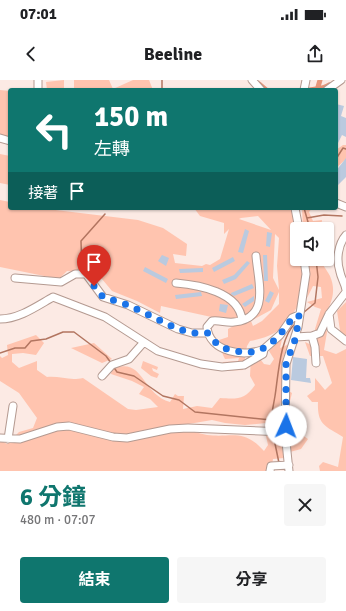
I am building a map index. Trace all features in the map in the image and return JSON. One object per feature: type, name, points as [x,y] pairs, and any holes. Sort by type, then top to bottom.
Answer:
[{"type":"street","points":[[252,80],[259,88]]},
{"type":"street","points":[[330,88],[341,80]]},
{"type":"street","points":[[295,210],[298,222]]},
{"type":"street","points":[[296,337],[312,336],[320,333],[329,314],[346,291],[339,269],[339,262],[341,241],[346,235]]},
{"type":"street","points":[[256,256],[260,300],[258,308],[252,316],[242,320],[232,322],[221,320],[212,321],[207,327],[208,333],[218,347],[243,353],[264,349],[280,335],[292,318],[299,315]]},
{"type":"street","points":[[271,469],[289,468],[285,432],[286,364],[296,337],[306,274],[305,266]]},
{"type":"street","points":[[15,278],[62,282],[75,274],[86,274],[103,297],[128,305],[178,329],[192,333],[208,333]]},
{"type":"street","points":[[176,283],[206,288],[228,299],[238,307],[242,320]]},
{"type":"street","points":[[0,319],[6,319],[28,311],[53,297],[105,317],[158,351],[201,364],[222,367],[244,365],[263,354],[264,349]]},
{"type":"street","points":[[329,314],[331,329],[346,341]]},
{"type":"street","points":[[312,336],[315,347],[316,363]]},
{"type":"street","points":[[102,376],[112,364],[128,359],[144,342]]},
{"type":"street","points":[[13,406],[4,438],[20,439],[57,427],[69,426],[113,437],[127,438],[176,428],[285,432]]},
{"type":"shaded area","points":[[64,80],[64,88],[47,88],[46,82]]},
{"type":"shaded area","points":[[74,80],[109,80],[113,88],[74,88]]},
{"type":"shaded area","points":[[133,80],[149,80],[152,88],[115,88]]},
{"type":"shaded area","points":[[0,90],[8,91],[8,140],[0,138]]},
{"type":"shaded area","points":[[343,145],[346,145],[346,159],[338,166],[338,149]]},
{"type":"shaded area","points":[[0,154],[8,156],[8,185],[0,183]]},
{"type":"shaded area","points":[[0,200],[8,202],[8,210],[56,210],[138,220],[163,228],[187,244],[186,256],[173,254],[175,263],[202,266],[206,264],[210,265],[220,259],[229,229],[224,234],[224,223],[200,216],[196,210],[292,210],[294,222],[290,222],[290,266],[324,266],[330,276],[333,287],[332,298],[323,318],[327,332],[324,350],[336,354],[346,349],[346,471],[320,471],[319,466],[323,462],[338,467],[343,437],[323,424],[319,416],[318,402],[312,402],[307,396],[315,390],[315,378],[325,390],[332,383],[323,356],[310,356],[305,342],[318,348],[315,329],[321,309],[307,302],[322,298],[321,287],[313,286],[307,298],[309,279],[302,279],[298,304],[283,327],[266,337],[250,341],[247,346],[243,370],[220,371],[223,362],[238,361],[239,358],[225,359],[219,340],[228,337],[228,329],[239,323],[161,306],[160,313],[137,301],[112,291],[97,273],[67,271],[59,279],[0,267]],"holes":[[[258,216],[271,230],[239,219]],[[275,234],[279,238],[277,266],[279,290],[273,278]],[[279,292],[279,304],[262,321],[253,326],[251,321],[271,310]]]},
{"type":"shaded area","points":[[302,210],[310,210],[309,212],[313,221],[322,220],[322,222],[303,222]]},
{"type":"shaded area","points":[[346,302],[346,342],[342,343],[337,311]]},
{"type":"shaded area","points":[[36,335],[44,343],[36,355],[23,353],[12,354],[12,362],[19,368],[37,361],[37,370],[47,377],[73,379],[83,378],[128,409],[136,410],[158,407],[150,399],[139,394],[144,387],[111,374],[112,369],[122,366],[130,368],[137,372],[153,392],[160,398],[170,402],[175,394],[178,396],[184,396],[183,409],[197,406],[212,408],[220,398],[240,398],[248,394],[255,385],[250,376],[251,357],[257,355],[264,364],[270,365],[274,359],[269,351],[283,335],[280,348],[289,344],[283,358],[284,362],[290,364],[289,374],[282,373],[281,378],[289,383],[284,388],[292,393],[290,401],[283,397],[275,417],[266,423],[245,425],[212,420],[177,426],[207,435],[244,437],[250,439],[264,451],[268,445],[266,436],[276,436],[276,430],[284,437],[290,438],[288,430],[295,430],[308,439],[301,449],[290,452],[290,443],[282,445],[284,458],[273,459],[271,471],[0,471],[0,440],[7,444],[19,432],[33,428],[37,418],[19,393],[0,381],[0,356],[2,358],[8,355],[7,345]]},
{"type":"shaded area","points":[[94,343],[112,359],[102,363],[71,348]]},
{"type":"shaded area","points":[[143,361],[158,367],[157,370],[152,368],[153,371],[159,374],[157,378],[151,376],[141,368]]},
{"type":"building","points":[[338,104],[344,106],[341,116],[346,118],[346,137],[342,135],[338,143]]},
{"type":"building","points":[[346,158],[346,177],[338,185],[338,168]]},
{"type":"building","points":[[245,229],[249,231],[243,253],[238,252]]},
{"type":"building","points":[[267,232],[272,233],[270,247],[266,246]]},
{"type":"building","points":[[162,255],[169,258],[166,266],[158,261]]},
{"type":"building","points":[[263,255],[267,255],[268,281],[264,281]]},
{"type":"building","points":[[233,257],[235,261],[214,272],[212,268]]},
{"type":"building","points":[[247,261],[250,263],[236,279],[224,284],[222,280],[234,275]]},
{"type":"building","points":[[145,267],[168,279],[166,283],[143,271]]},
{"type":"building","points":[[203,268],[203,272],[180,273],[179,269]]},
{"type":"building","points":[[252,284],[254,288],[234,296],[231,294],[231,293]]},
{"type":"building","points":[[270,291],[274,293],[269,303],[265,301]]},
{"type":"building","points":[[201,292],[202,296],[176,299],[175,295]]},
{"type":"building","points":[[254,296],[254,301],[245,307],[242,304]]},
{"type":"building","points":[[220,304],[228,305],[226,313],[219,311]]},
{"type":"building","points":[[293,357],[307,359],[306,378],[310,378],[311,383],[291,380]]},
{"type":"waterway","points":[[162,80],[162,88]]},
{"type":"waterway","points":[[318,87],[320,80]]},
{"type":"waterway","points":[[259,84],[264,88]]},
{"type":"waterway","points":[[322,88],[329,85]]},
{"type":"waterway","points":[[338,156],[343,148],[346,149]]},
{"type":"waterway","points":[[305,210],[308,222]]},
{"type":"waterway","points":[[82,271],[81,241],[105,214]]},
{"type":"waterway","points":[[307,218],[324,215],[342,216]]},
{"type":"waterway","points":[[303,313],[315,303],[318,277],[317,266]]},
{"type":"waterway","points":[[273,430],[272,413],[283,347],[286,337],[296,323]]},
{"type":"waterway","points":[[0,353],[15,348],[25,348],[31,341],[46,339],[63,332],[74,332],[106,356],[111,363]]},
{"type":"waterway","points":[[113,366],[117,372],[134,376],[163,396],[179,400],[195,412],[271,420]]},
{"type":"waterway","points":[[273,434],[279,463]]},
{"type":"route","points":[[94,286],[103,297],[128,305],[178,329],[192,333],[208,333],[218,347],[243,353],[260,351],[264,349],[280,335],[292,318],[299,315],[296,337],[286,364],[286,426]]}]
